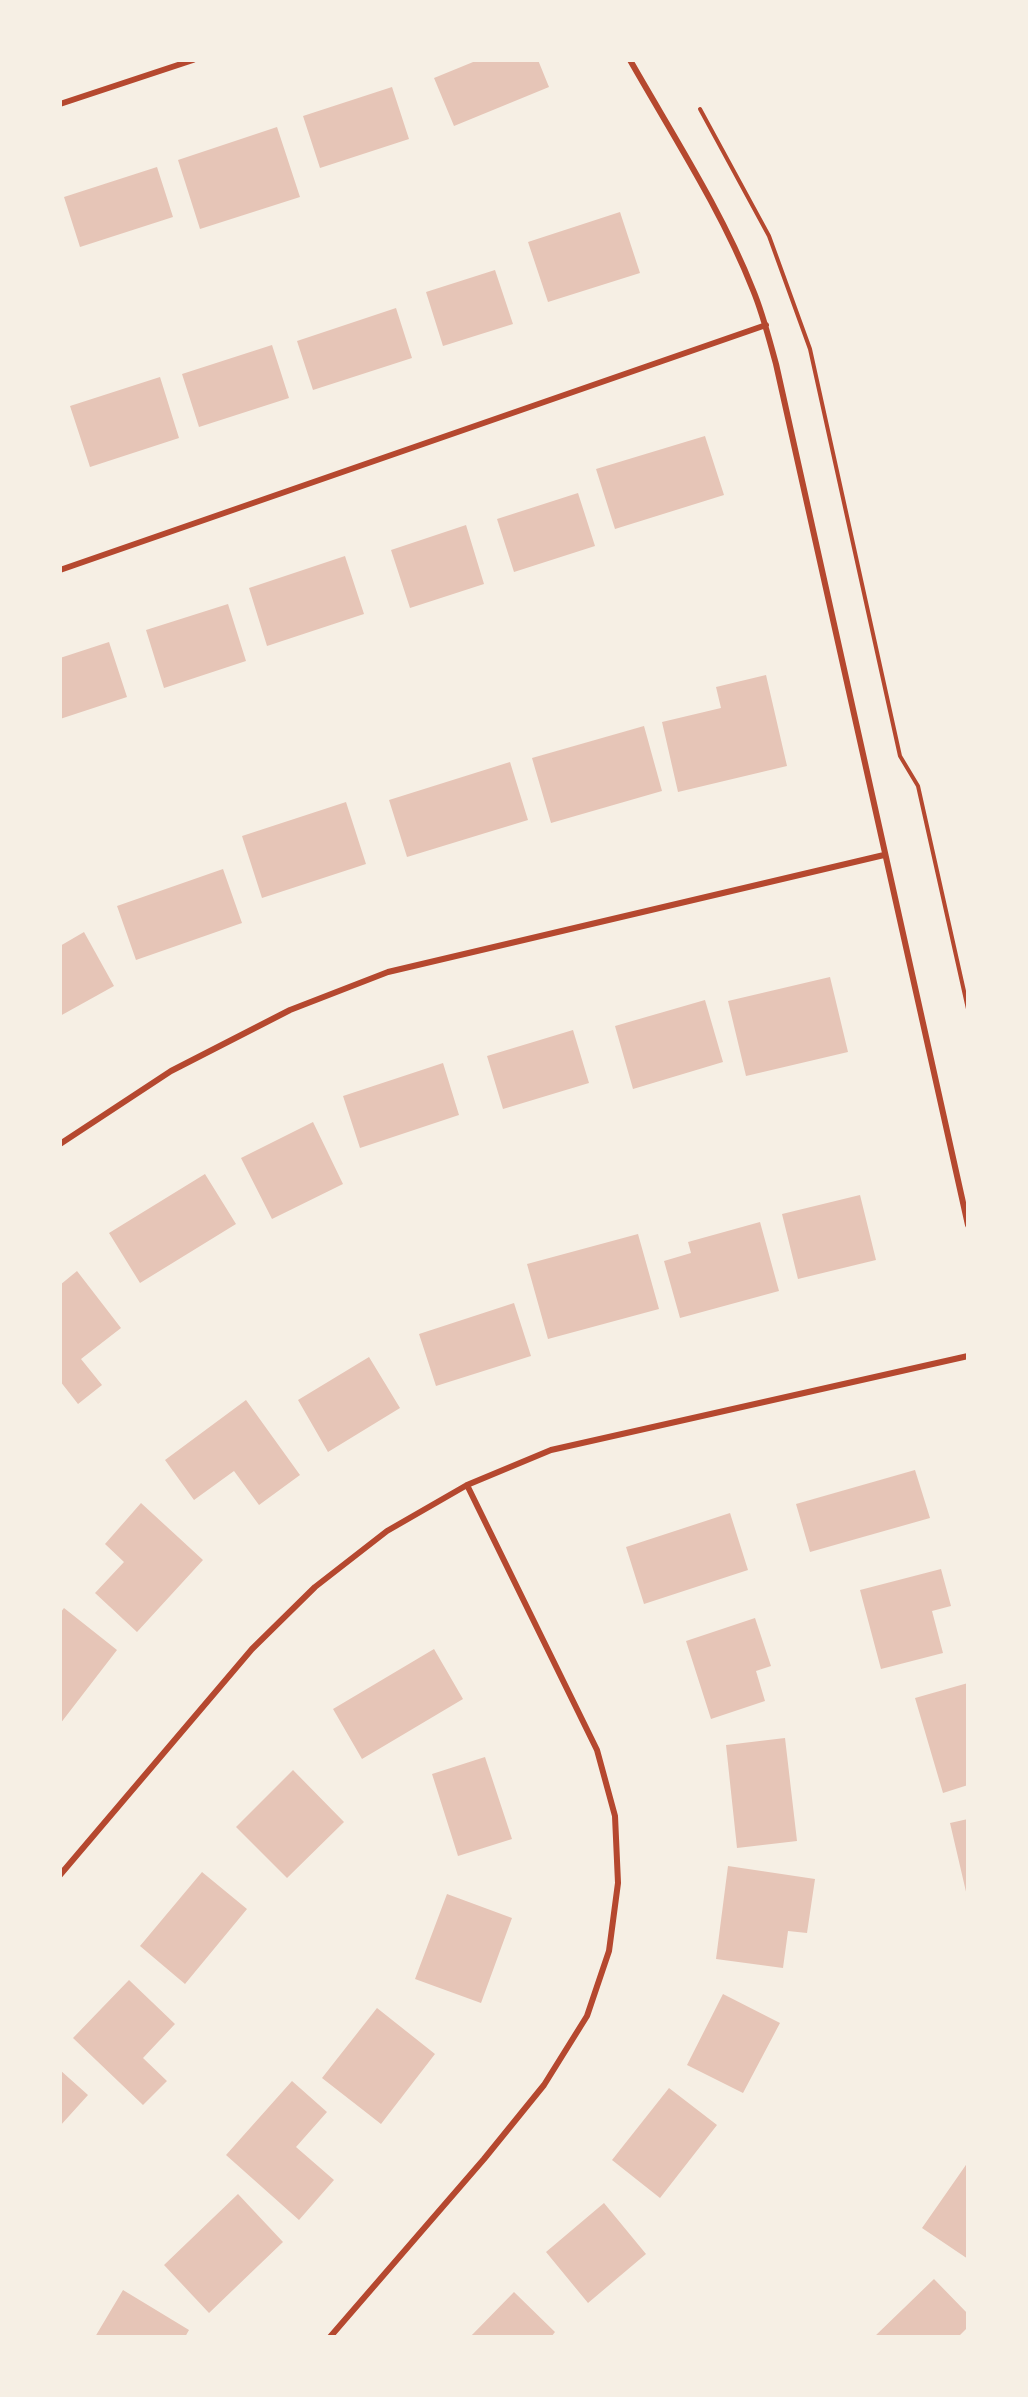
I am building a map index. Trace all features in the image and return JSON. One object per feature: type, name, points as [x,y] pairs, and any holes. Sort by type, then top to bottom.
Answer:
[{"type":"street","points":[[60,104],[193,60]]},
{"type":"street","points":[[630,60],[697,177],[752,288],[766,325],[968,1225]]},
{"type":"street","points":[[60,570],[766,325]]},
{"type":"street","points":[[60,1144],[171,1071],[290,1010],[388,972],[884,855]]},
{"type":"street","points":[[60,1875],[252,1649],[315,1587],[387,1531],[467,1485],[551,1450],[968,1356]]},
{"type":"street","points":[[330,2337],[484,2159],[544,2085],[587,2016],[609,1951],[618,1883],[615,1816],[597,1750],[467,1485]]},
{"type":"path","points":[[700,109],[769,236],[810,349],[900,756],[918,786],[968,1009]]},
{"type":"building","points":[[478,60],[538,60],[549,87],[454,126],[434,78]]},
{"type":"building","points":[[392,87],[409,139],[320,168],[303,116]]},
{"type":"building","points":[[277,127],[300,197],[200,229],[178,160]]},
{"type":"building","points":[[157,167],[173,217],[80,247],[64,197]]},
{"type":"building","points":[[620,212],[640,273],[548,302],[528,242]]},
{"type":"building","points":[[495,270],[513,324],[443,346],[426,292]]},
{"type":"building","points":[[396,308],[412,358],[313,390],[297,341]]},
{"type":"building","points":[[272,345],[289,398],[199,427],[182,374]]},
{"type":"building","points":[[160,377],[179,438],[90,467],[70,406]]},
{"type":"building","points":[[705,436],[724,495],[615,529],[596,469]]},
{"type":"building","points":[[578,493],[595,546],[514,572],[497,519]]},
{"type":"building","points":[[466,525],[484,584],[410,608],[391,550]]},
{"type":"building","points":[[345,556],[364,614],[267,646],[249,588]]},
{"type":"building","points":[[228,604],[246,661],[164,688],[146,630]]},
{"type":"building","points":[[109,642],[127,697],[60,719],[60,658]]},
{"type":"building","points":[[766,675],[787,766],[678,792],[662,722],[721,708],[716,687]]},
{"type":"building","points":[[644,726],[662,791],[551,823],[532,758]]},
{"type":"building","points":[[510,762],[528,820],[407,857],[389,800]]},
{"type":"building","points":[[346,802],[366,864],[262,898],[242,836]]},
{"type":"building","points":[[223,869],[242,923],[136,960],[117,906]]},
{"type":"building","points":[[84,932],[114,986],[60,1016],[60,946]]},
{"type":"building","points":[[830,977],[848,1052],[746,1076],[728,1001]]},
{"type":"building","points":[[705,1000],[723,1062],[633,1089],[615,1026]]},
{"type":"building","points":[[573,1030],[589,1083],[503,1109],[487,1056]]},
{"type":"building","points":[[443,1063],[459,1115],[360,1148],[343,1096]]},
{"type":"building","points":[[313,1122],[343,1184],[272,1219],[241,1158]]},
{"type":"building","points":[[205,1174],[236,1224],[140,1283],[109,1233]]},
{"type":"building","points":[[860,1195],[876,1260],[798,1279],[782,1214]]},
{"type":"building","points":[[760,1222],[779,1291],[680,1318],[664,1261],[691,1253],[688,1242]]},
{"type":"building","points":[[638,1234],[659,1309],[548,1339],[527,1264]]},
{"type":"building","points":[[77,1271],[121,1328],[81,1359],[102,1385],[78,1404],[60,1381],[60,1285]]},
{"type":"building","points":[[514,1303],[531,1356],[436,1386],[419,1334]]},
{"type":"building","points":[[369,1357],[400,1408],[328,1452],[298,1400]]},
{"type":"building","points":[[246,1400],[300,1475],[259,1505],[234,1471],[194,1500],[165,1460]]},
{"type":"building","points":[[915,1470],[930,1518],[810,1552],[796,1504]]},
{"type":"building","points":[[141,1503],[203,1560],[137,1632],[95,1593],[124,1562],[105,1544]]},
{"type":"building","points":[[730,1513],[748,1570],[644,1604],[626,1547]]},
{"type":"building","points":[[941,1569],[951,1606],[932,1611],[943,1653],[881,1669],[860,1590]]},
{"type":"building","points":[[64,1608],[117,1650],[60,1724],[60,1613]]},
{"type":"building","points":[[755,1618],[771,1666],[756,1671],[765,1701],[711,1719],[686,1641]]},
{"type":"building","points":[[434,1649],[463,1699],[362,1759],[333,1709]]},
{"type":"building","points":[[968,1683],[968,1785],[943,1793],[915,1698]]},
{"type":"building","points":[[785,1738],[797,1841],[737,1848],[726,1745]]},
{"type":"building","points":[[485,1757],[512,1839],[458,1856],[432,1774]]},
{"type":"building","points":[[293,1770],[344,1822],[287,1878],[236,1827]]},
{"type":"building","points":[[968,1819],[968,1896],[967,1896],[950,1823]]},
{"type":"building","points":[[728,1866],[815,1879],[807,1933],[788,1931],[783,1968],[716,1959]]},
{"type":"building","points":[[202,1872],[247,1909],[185,1984],[140,1946]]},
{"type":"building","points":[[447,1894],[512,1918],[481,2003],[415,1979]]},
{"type":"building","points":[[129,1980],[175,2024],[143,2058],[167,2081],[143,2105],[73,2038]]},
{"type":"building","points":[[723,1994],[780,2023],[743,2093],[687,2065]]},
{"type":"building","points":[[377,2008],[435,2054],[381,2124],[322,2078]]},
{"type":"building","points":[[60,2070],[88,2095],[60,2126]]},
{"type":"building","points":[[292,2081],[327,2112],[296,2147],[334,2180],[299,2220],[226,2155]]},
{"type":"building","points":[[669,2088],[717,2125],[660,2198],[612,2160]]},
{"type":"building","points":[[968,2162],[968,2259],[922,2228]]},
{"type":"building","points":[[238,2194],[283,2242],[209,2313],[164,2265]]},
{"type":"building","points":[[604,2203],[646,2254],[588,2303],[546,2252]]},
{"type":"building","points":[[934,2279],[968,2314],[968,2327],[958,2337],[874,2337]]},
{"type":"building","points":[[123,2290],[189,2330],[185,2337],[95,2337]]},
{"type":"building","points":[[514,2292],[555,2332],[551,2337],[470,2337]]}]
